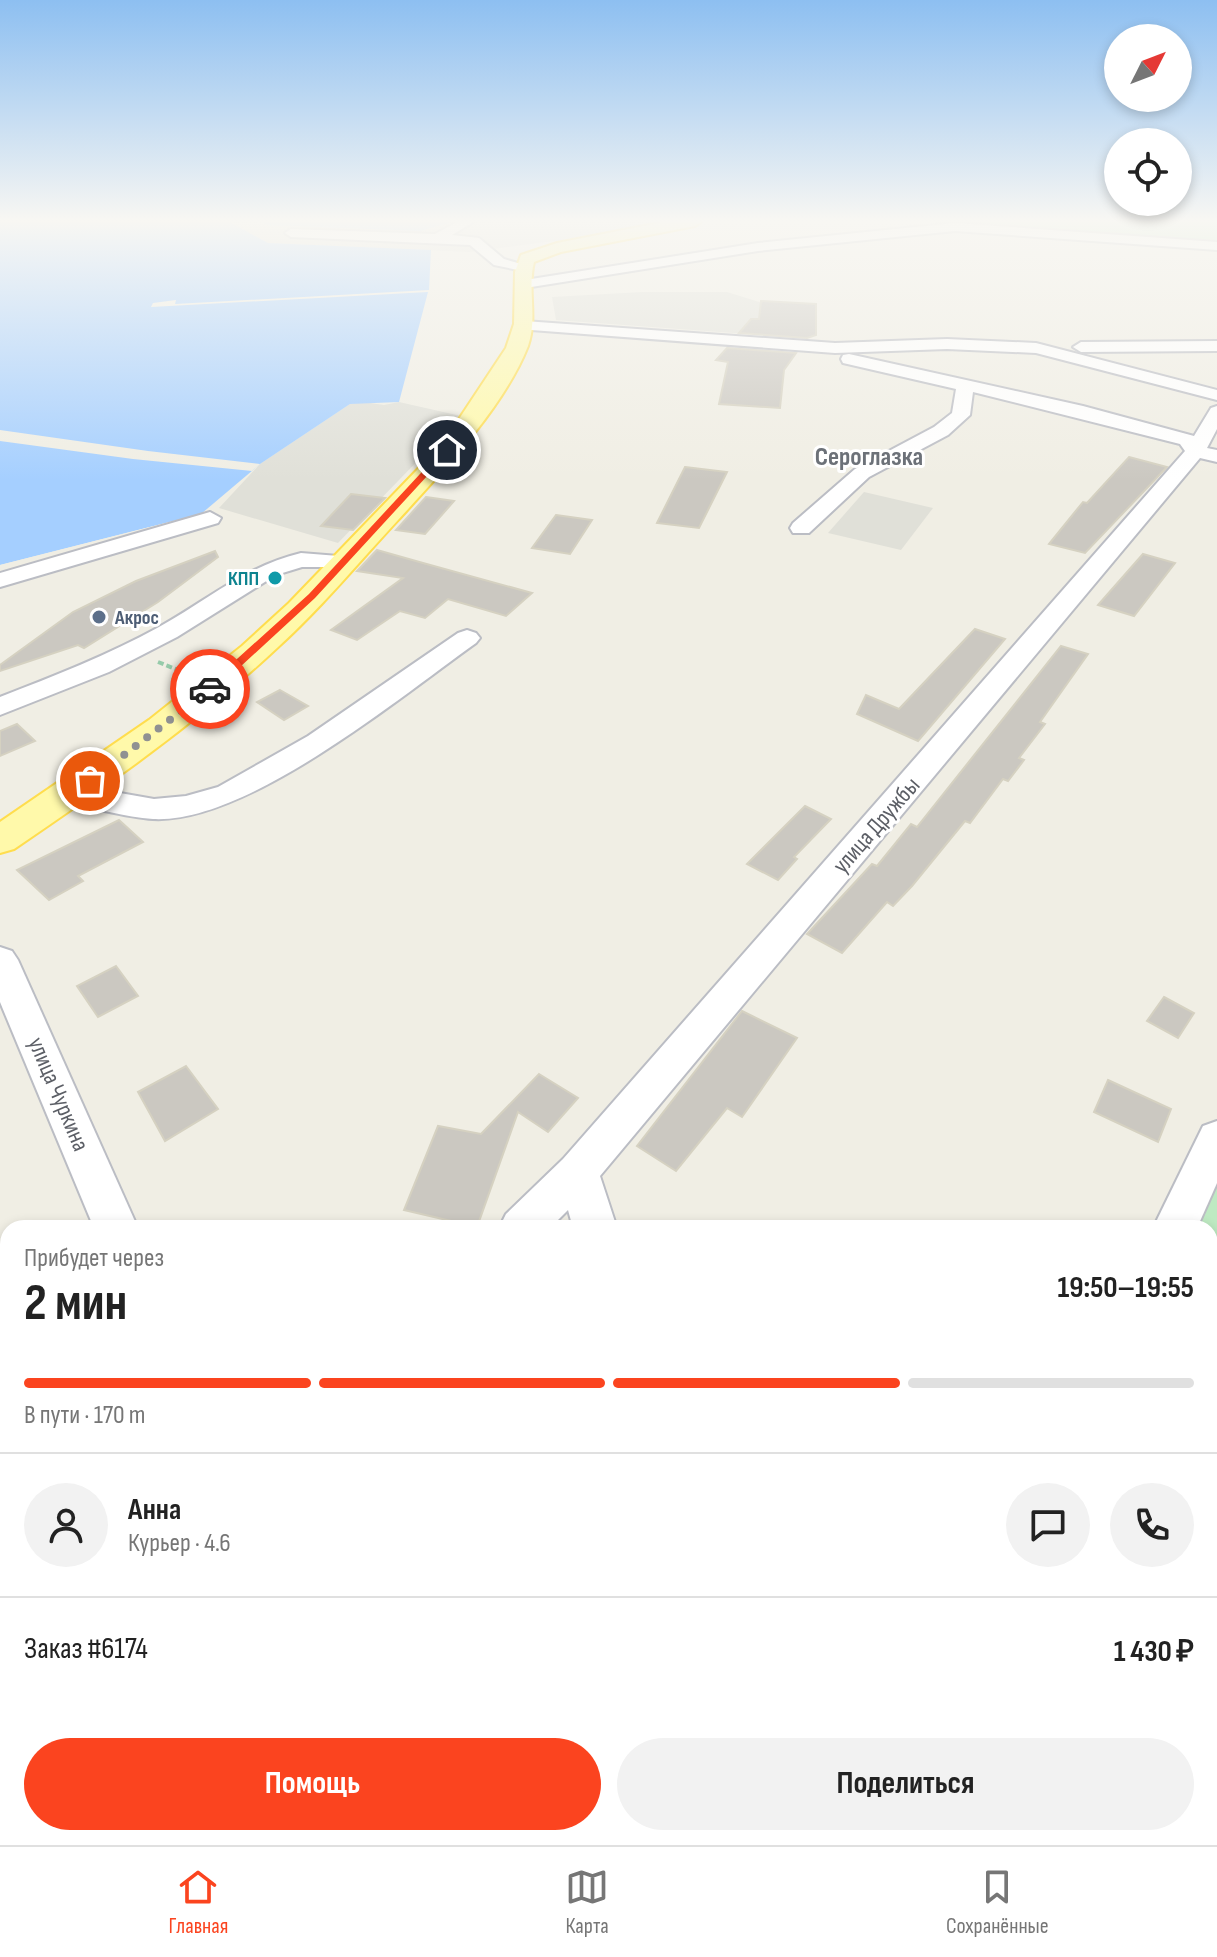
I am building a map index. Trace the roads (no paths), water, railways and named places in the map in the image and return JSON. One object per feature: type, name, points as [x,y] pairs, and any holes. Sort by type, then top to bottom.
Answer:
[{"type":"main road","points":[[0,840],[69,794],[220,681],[286,622],[415,486],[472,418],[504,371],[524,326],[524,307]]},
{"type":"street","points":[[524,326],[835,348],[947,344],[1036,348],[1217,346]]},
{"type":"street","points":[[835,348],[846,358],[965,388],[1083,412],[1187,440],[1206,454]]},
{"type":"street","points":[[1036,348],[1217,395]]},
{"type":"street","points":[[801,528],[862,473],[941,431],[961,415],[965,388]]},
{"type":"street","name":"улица Дружбы","points":[[529,1220],[578,1172],[1206,454],[1217,412]]},
{"type":"street","points":[[0,580],[210,518]]},
{"type":"street","points":[[0,707],[100,666],[168,632],[268,570],[301,560],[343,562]]},
{"type":"street","points":[[69,794],[154,809],[187,806],[229,794],[318,742],[467,638]]},
{"type":"street","name":"улица Чуркина","points":[[4,978],[108,1220]]},
{"type":"street","points":[[1179,1220],[1217,1138]]},
{"type":"street","points":[[578,1172],[593,1220]]},
{"type":"water","points":[[0,307],[424,307],[399,402],[350,404],[260,464],[201,514],[0,565]]},
{"type":"place","name":"КПП","points":[[275,578]]},
{"type":"place","name":"Акрос","points":[[99,617]]},
{"type":"district","name":"Сероглазка","points":[[869,456]]}]
